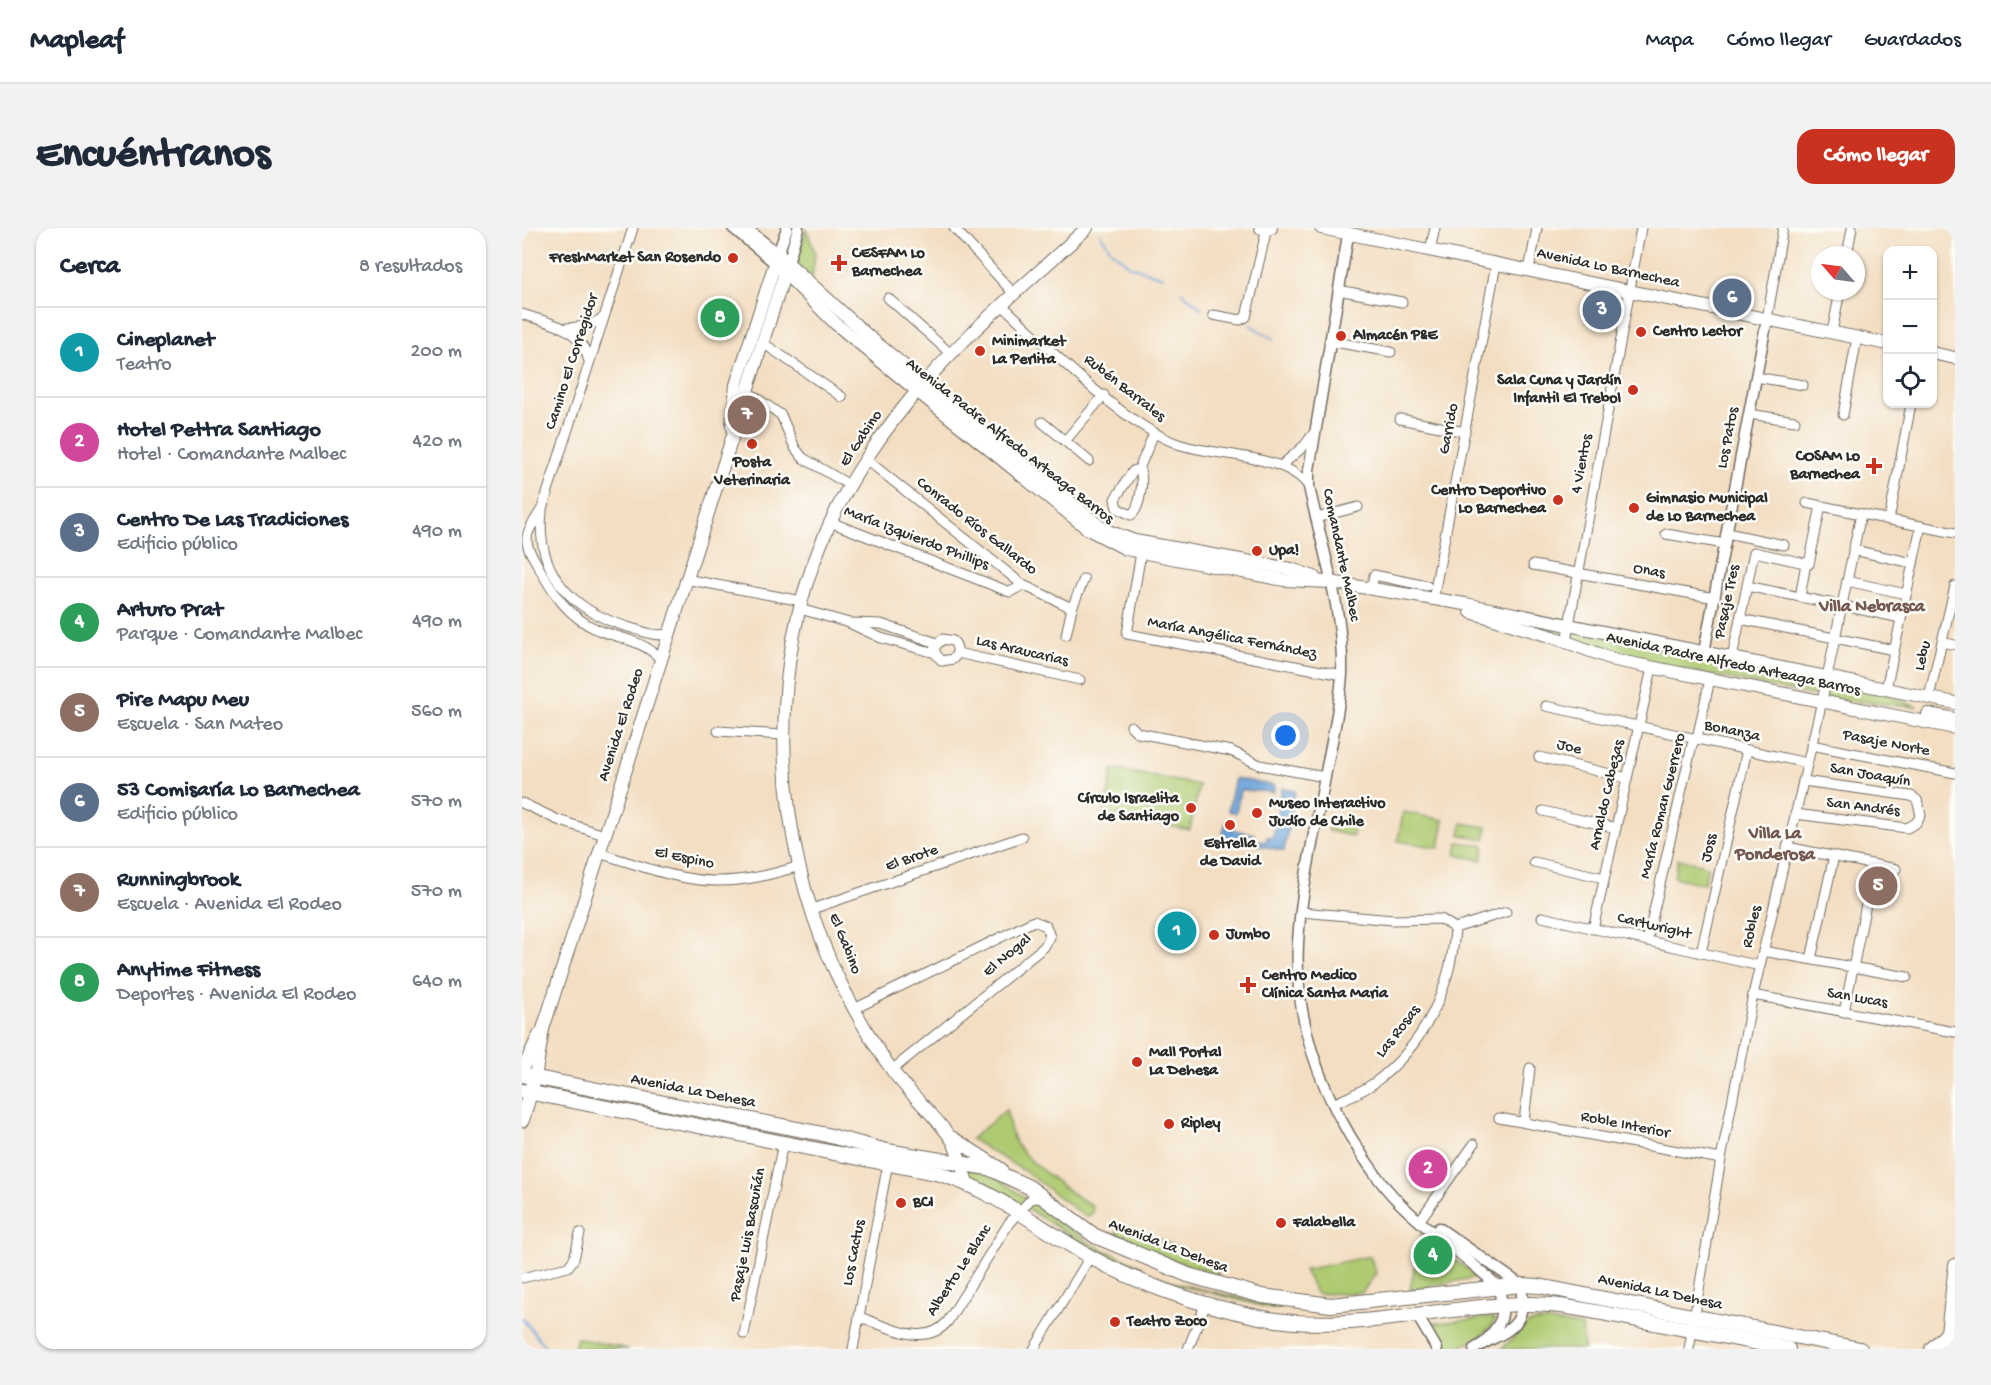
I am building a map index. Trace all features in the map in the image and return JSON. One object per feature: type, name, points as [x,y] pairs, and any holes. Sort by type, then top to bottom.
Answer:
[{"type":"main road","name":"El Gabino","points":[[967,1182],[947,1134],[892,1070],[854,1009],[833,965],[812,909],[791,821],[783,735],[791,650],[801,605],[830,522],[867,460],[920,387],[951,354],[1087,228]]},
{"type":"main road","points":[[1261,228],[1271,228]]},
{"type":"main road","name":"Avenida Lo Barnechea","points":[[1321,228],[1353,231],[1496,264],[1883,343]]},
{"type":"main road","name":"Avenida El Rodeo","points":[[522,1120],[526,1075],[543,1029],[660,658],[662,634],[686,579],[732,431],[748,392],[763,343],[782,263]]},
{"type":"main road","name":"Avenida El Rodeo","points":[[732,431],[736,386],[782,263]]},
{"type":"main road","name":"Avenida Padre Alfredo Arteaga Barros","points":[[782,263],[836,324],[1114,535],[1291,569],[1330,582]]},
{"type":"main road","points":[[1937,354],[1955,358]]},
{"type":"main road","name":"Avenida Padre Alfredo Arteaga Barros","points":[[920,387],[1088,529],[1114,544],[1141,553],[1284,580],[1330,582],[1437,600],[1955,703]]},
{"type":"main road","name":"Avenida Padre Alfredo Arteaga Barros","points":[[1437,600],[1566,642],[1606,658],[1955,728]]},
{"type":"main road","name":"Avenida Padre Alfredo Arteaga Barros","points":[[1886,689],[1955,709]]},
{"type":"main road","name":"Avenida Padre Alfredo Arteaga Barros","points":[[1882,713],[1912,712],[1955,719]]},
{"type":"main road","name":"Avenida La Dehesa","points":[[526,1075],[823,1134],[887,1151],[988,1168],[1022,1183],[1095,1236],[1223,1286],[1292,1301],[1331,1305],[1364,1303],[1521,1285],[1573,1292],[1788,1349]]},
{"type":"main road","name":"Avenida La Dehesa","points":[[526,1092],[888,1163],[967,1182],[1019,1211],[1090,1257],[1142,1282],[1206,1303],[1267,1318],[1307,1323],[1345,1324],[1524,1304],[1694,1324],[1860,1349]]},
{"type":"main road","name":"El Gabino","points":[[947,1134],[1022,1183]]},
{"type":"main road","points":[[1952,1349],[1955,1265]]},
{"type":"main road","points":[[1267,1318],[1292,1301]]},
{"type":"main road","points":[[1932,1349],[1951,1331]]},
{"type":"main road","points":[[1945,1349],[1951,1331]]},
{"type":"street","name":"Camino El Corregidor","points":[[633,228],[543,506],[525,535],[534,559],[556,597],[581,620],[601,631],[651,649],[660,658]]},
{"type":"street","points":[[733,228],[782,263]]},
{"type":"street","points":[[746,228],[782,263]]},
{"type":"street","name":"Avenida El Rodeo","points":[[782,263],[787,228]]},
{"type":"street","name":"Avenida El Rodeo","points":[[782,263],[798,228]]},
{"type":"street","points":[[954,228],[1015,296]]},
{"type":"street","points":[[1213,315],[1240,320],[1246,317],[1267,228]]},
{"type":"street","points":[[1430,250],[1434,228]]},
{"type":"street","points":[[1529,270],[1537,228]]},
{"type":"street","name":"4 Vientos","points":[[1566,642],[1641,228]]},
{"type":"street","name":"Los Patos","points":[[1704,652],[1783,228]]},
{"type":"street","points":[[1849,246],[1852,228]]},
{"type":"street","name":"Comandante Malbec","points":[[1353,231],[1347,241],[1313,434],[1309,487],[1340,628],[1342,675],[1301,912],[1298,966],[1302,1011],[1312,1054],[1333,1104],[1371,1168],[1412,1215],[1499,1288]]},
{"type":"street","name":"Garrido","points":[[1437,600],[1496,264]]},
{"type":"street","points":[[1338,290],[1402,302]]},
{"type":"street","points":[[888,298],[951,354]]},
{"type":"street","points":[[1833,332],[1838,300]]},
{"type":"street","name":"Rubén Barrales","points":[[1003,306],[1104,395],[1154,433],[1188,447],[1281,466],[1297,473],[1309,487]]},
{"type":"street","points":[[522,314],[564,328],[580,339],[589,361]]},
{"type":"street","points":[[564,328],[582,328],[603,318]]},
{"type":"street","points":[[1843,416],[1857,338]]},
{"type":"street","points":[[1329,341],[1391,352]]},
{"type":"street","points":[[763,343],[842,397]]},
{"type":"street","points":[[1756,377],[1803,385]]},
{"type":"street","points":[[748,392],[781,415],[795,448],[803,458],[850,486]]},
{"type":"street","points":[[1065,441],[1104,395]]},
{"type":"street","points":[[1888,520],[1910,408]]},
{"type":"street","points":[[1749,414],[1795,421]]},
{"type":"street","points":[[1400,419],[1465,432]]},
{"type":"street","points":[[1042,422],[1089,461]]},
{"type":"street","points":[[1139,469],[1133,471],[1114,501],[1117,508],[1131,515],[1136,512],[1142,477],[1139,469],[1154,433]]},
{"type":"street","points":[[1281,466],[1305,445],[1313,434]]},
{"type":"street","name":"Conrado Ríos Gallardo","points":[[867,460],[1023,585],[1072,608]]},
{"type":"street","points":[[1807,503],[1955,533]]},
{"type":"street","name":"Camino El Corregidor","points":[[543,506],[542,527],[545,552],[566,592],[579,606],[597,617],[662,634]]},
{"type":"street","points":[[1800,597],[1821,506]]},
{"type":"street","points":[[1316,518],[1358,507]]},
{"type":"street","name":"Robles","points":[[1689,1349],[1721,1159],[1753,995],[1822,701],[1861,514]]},
{"type":"street","name":"María Izquierdo Phillips","points":[[830,522],[1010,592],[1023,585]]},
{"type":"street","points":[[1886,689],[1921,526]]},
{"type":"street","points":[[1666,534],[1784,545]]},
{"type":"street","points":[[1853,550],[1913,563]]},
{"type":"street","points":[[522,551],[534,559]]},
{"type":"street","name":"Pasaje Tres","points":[[1732,658],[1754,552],[1808,563]]},
{"type":"street","name":"María Angélica Fernández","points":[[1141,553],[1127,634],[1342,675]]},
{"type":"street","name":"Onas","points":[[1533,565],[1715,598]]},
{"type":"street","points":[[1371,589],[1374,575],[1427,586]]},
{"type":"street","name":"Las Araucarias","points":[[686,579],[801,605],[881,638],[935,653],[939,659],[946,662],[953,659],[957,652],[955,643],[950,639],[937,643],[880,624],[849,623]]},
{"type":"street","points":[[1066,635],[1072,608],[1084,579]]},
{"type":"street","points":[[1847,581],[1906,594]]},
{"type":"street","points":[[1747,586],[1901,618]]},
{"type":"street","name":"Lebu","points":[[1929,697],[1955,586]]},
{"type":"street","points":[[1740,619],[1894,650]]},
{"type":"street","points":[[651,649],[649,641],[662,634]]},
{"type":"street","points":[[1942,642],[1955,645]]},
{"type":"street","points":[[935,653],[937,643]]},
{"type":"street","name":"Las Araucarias","points":[[957,652],[1080,680]]},
{"type":"street","name":"Arnaldo Cabezas","points":[[1593,929],[1652,668]]},
{"type":"street","name":"María Roman Guerrero","points":[[1647,941],[1710,679]]},
{"type":"street","name":"Bonanza","points":[[1546,706],[1807,763]]},
{"type":"street","points":[[1131,726],[1138,733],[1231,752],[1260,765],[1325,777]]},
{"type":"street","points":[[718,731],[783,735]]},
{"type":"street","name":"Pasaje Norte","points":[[1811,745],[1955,773]]},
{"type":"street","name":"Joss","points":[[1701,953],[1747,750]]},
{"type":"street","name":"Joe","points":[[1539,757],[1627,778]]},
{"type":"street","name":"San Joaquín","points":[[1803,781],[1911,796],[1917,800],[1921,814]]},
{"type":"street","points":[[522,803],[558,820],[604,835]]},
{"type":"street","points":[[1543,811],[1616,828]]},
{"type":"street","name":"San Andrés","points":[[1795,814],[1907,828],[1916,823],[1921,814]]},
{"type":"street","name":"El Brote","points":[[812,909],[1022,837]]},
{"type":"street","points":[[1787,847],[1896,869]]},
{"type":"street","name":"El Espino","points":[[598,853],[681,876],[713,881],[757,878],[800,866]]},
{"type":"street","points":[[1811,959],[1834,856]]},
{"type":"street","points":[[1534,862],[1604,878]]},
{"type":"street","points":[[1845,1012],[1874,864]]},
{"type":"street","points":[[1301,912],[1393,920],[1442,919],[1455,928],[1506,912]]},
{"type":"street","name":"Cartwright","points":[[1542,917],[1760,966]]},
{"type":"street","name":"El Nogal","points":[[854,1009],[1034,921],[1046,926],[1050,937],[1044,947],[892,1070]]},
{"type":"street","name":"Las Rosas","points":[[1333,1104],[1372,1085],[1387,1072],[1423,1029],[1438,1006],[1449,977],[1455,928]]},
{"type":"street","points":[[1763,951],[1907,977]]},
{"type":"street","name":"San Lucas","points":[[1753,995],[1955,1032]]},
{"type":"street","points":[[1524,1122],[1530,1068]]},
{"type":"street","name":"Roble Interior","points":[[1499,1118],[1721,1159]]},
{"type":"street","name":"Pasaje Luis Bascuñán","points":[[744,1334],[783,1143]]},
{"type":"street","points":[[1424,1216],[1474,1144]]},
{"type":"street","name":"Los Cactus","points":[[853,1349],[888,1163]]},
{"type":"street","name":"Comandante Malbec","points":[[1371,1168],[1424,1216],[1521,1285]]},
{"type":"street","name":"Alberto Le Blanc","points":[[859,1317],[919,1336],[937,1332],[948,1321],[1019,1211],[1031,1199],[1042,1197]]},
{"type":"street","points":[[522,1278],[568,1267],[574,1259],[580,1233]]},
{"type":"street","points":[[1034,1349],[1090,1257]]},
{"type":"street","points":[[1479,1346],[1508,1333],[1520,1318],[1524,1304],[1521,1285]]},
{"type":"street","points":[[1479,1346],[1502,1323],[1503,1306],[1499,1288]]},
{"type":"street","points":[[1188,1349],[1206,1303]]},
{"type":"street","points":[[1417,1315],[1437,1349]]},
{"type":"green space","points":[[806,228],[815,252],[812,278],[796,264]]},
{"type":"green space","points":[[1512,621],[1606,637],[1882,693],[1917,707],[1831,699],[1596,652]]},
{"type":"green space","points":[[1113,769],[1199,785],[1190,830],[1104,814]]},
{"type":"green space","points":[[1403,812],[1444,820],[1439,848],[1398,841]]},
{"type":"green space","points":[[1330,819],[1355,824],[1353,836],[1328,831]]},
{"type":"green space","points":[[1462,823],[1487,827],[1485,839],[1460,835]]},
{"type":"green space","points":[[1458,842],[1484,846],[1482,860],[1456,855]]},
{"type":"green space","points":[[1678,859],[1708,866],[1704,884],[1674,877]]},
{"type":"green space","points":[[1006,1110],[1012,1135],[1020,1149],[1050,1177],[1092,1205],[1093,1212],[1089,1216],[1084,1216],[1026,1172],[971,1139]]},
{"type":"green space","points":[[963,1168],[990,1173],[1093,1245],[1142,1266],[1142,1271],[1180,1284],[1278,1307],[1273,1309],[1197,1289],[1162,1284],[1122,1268],[1026,1208],[969,1180]]},
{"type":"green space","points":[[1122,1224],[1191,1253],[1214,1268],[1219,1275],[1166,1257],[1128,1240],[1116,1233]]},
{"type":"green space","points":[[1421,1233],[1477,1277],[1410,1290]]},
{"type":"green space","points":[[1370,1256],[1376,1273],[1362,1293],[1317,1294],[1304,1270]]},
{"type":"green space","points":[[1493,1317],[1495,1320],[1479,1338],[1449,1349],[1441,1349],[1426,1324]]},
{"type":"green space","points":[[1545,1321],[1582,1326],[1584,1349],[1502,1349],[1528,1323]]},
{"type":"green space","points":[[577,1338],[629,1349],[574,1349]]},
{"type":"water","points":[[1235,778],[1275,786],[1274,792],[1240,790],[1236,813],[1228,811]]},
{"type":"water","points":[[1282,788],[1295,791],[1284,851],[1222,837],[1226,822],[1234,824],[1233,830],[1254,834],[1254,840],[1266,842],[1267,837],[1273,837]]},
{"type":"waterway","points":[[1099,232],[1111,250],[1130,266],[1163,277]]},
{"type":"waterway","points":[[1182,292],[1202,309]]},
{"type":"waterway","points":[[1250,325],[1273,339]]},
{"type":"waterway","points":[[522,1318],[547,1349]]},
{"type":"place","name":"FreshMarket San Rosendo","points":[[733,258]]},
{"type":"place","name":"CESFAM Lo Barnechea","points":[[839,263]]},
{"type":"place","name":"53 Comisaría Lo Barnechea","points":[[1732,298]]},
{"type":"place","name":"Centro De Las Tradiciones","points":[[1602,310]]},
{"type":"place","name":"Anytime Fitness","points":[[720,318]]},
{"type":"place","name":"Centro Lector","points":[[1641,332]]},
{"type":"place","name":"Almacén P&E","points":[[1341,336]]},
{"type":"place","name":"Minimarket La Perlita","points":[[980,351]]},
{"type":"place","name":"Sala Cuna y Jardín Infantil El Trebol","points":[[1633,390]]},
{"type":"place","name":"Runningbrook","points":[[747,415]]},
{"type":"place","name":"Posta Veterinaria","points":[[752,444]]},
{"type":"place","name":"COSAM Lo Barnechea","points":[[1874,466]]},
{"type":"place","name":"Centro Deportivo Lo Barnechea","points":[[1558,500]]},
{"type":"place","name":"Gimnasio Municipal de Lo Barnechea","points":[[1634,508]]},
{"type":"place","name":"Upa!","points":[[1257,551]]},
{"type":"place","name":"Círculo Israelita de Santiago","points":[[1191,808]]},
{"type":"place","name":"Museo Interactivo Judío de Chile","points":[[1257,813]]},
{"type":"place","name":"Estrella de David","points":[[1230,825]]},
{"type":"place","name":"Pire Mapu Meu","points":[[1878,886]]},
{"type":"place","name":"Cineplanet","points":[[1177,931]]},
{"type":"place","name":"Jumbo","points":[[1214,935]]},
{"type":"place","name":"Centro Medico Clínica Santa Maria","points":[[1248,985]]},
{"type":"place","name":"Mall Portal La Dehesa","points":[[1137,1062]]},
{"type":"place","name":"Ripley","points":[[1169,1124]]},
{"type":"place","name":"Hotel Pettra Santiago","points":[[1428,1169]]},
{"type":"place","name":"BCI","points":[[901,1203]]},
{"type":"place","name":"Falabella","points":[[1281,1223]]},
{"type":"place","name":"Arturo Prat","points":[[1433,1255]]},
{"type":"place","name":"Teatro Zoco","points":[[1115,1322]]},
{"type":"district","name":"Villa Nebrasca","points":[[1872,607]]},
{"type":"district","name":"Villa La Ponderosa","points":[[1775,844]]}]
